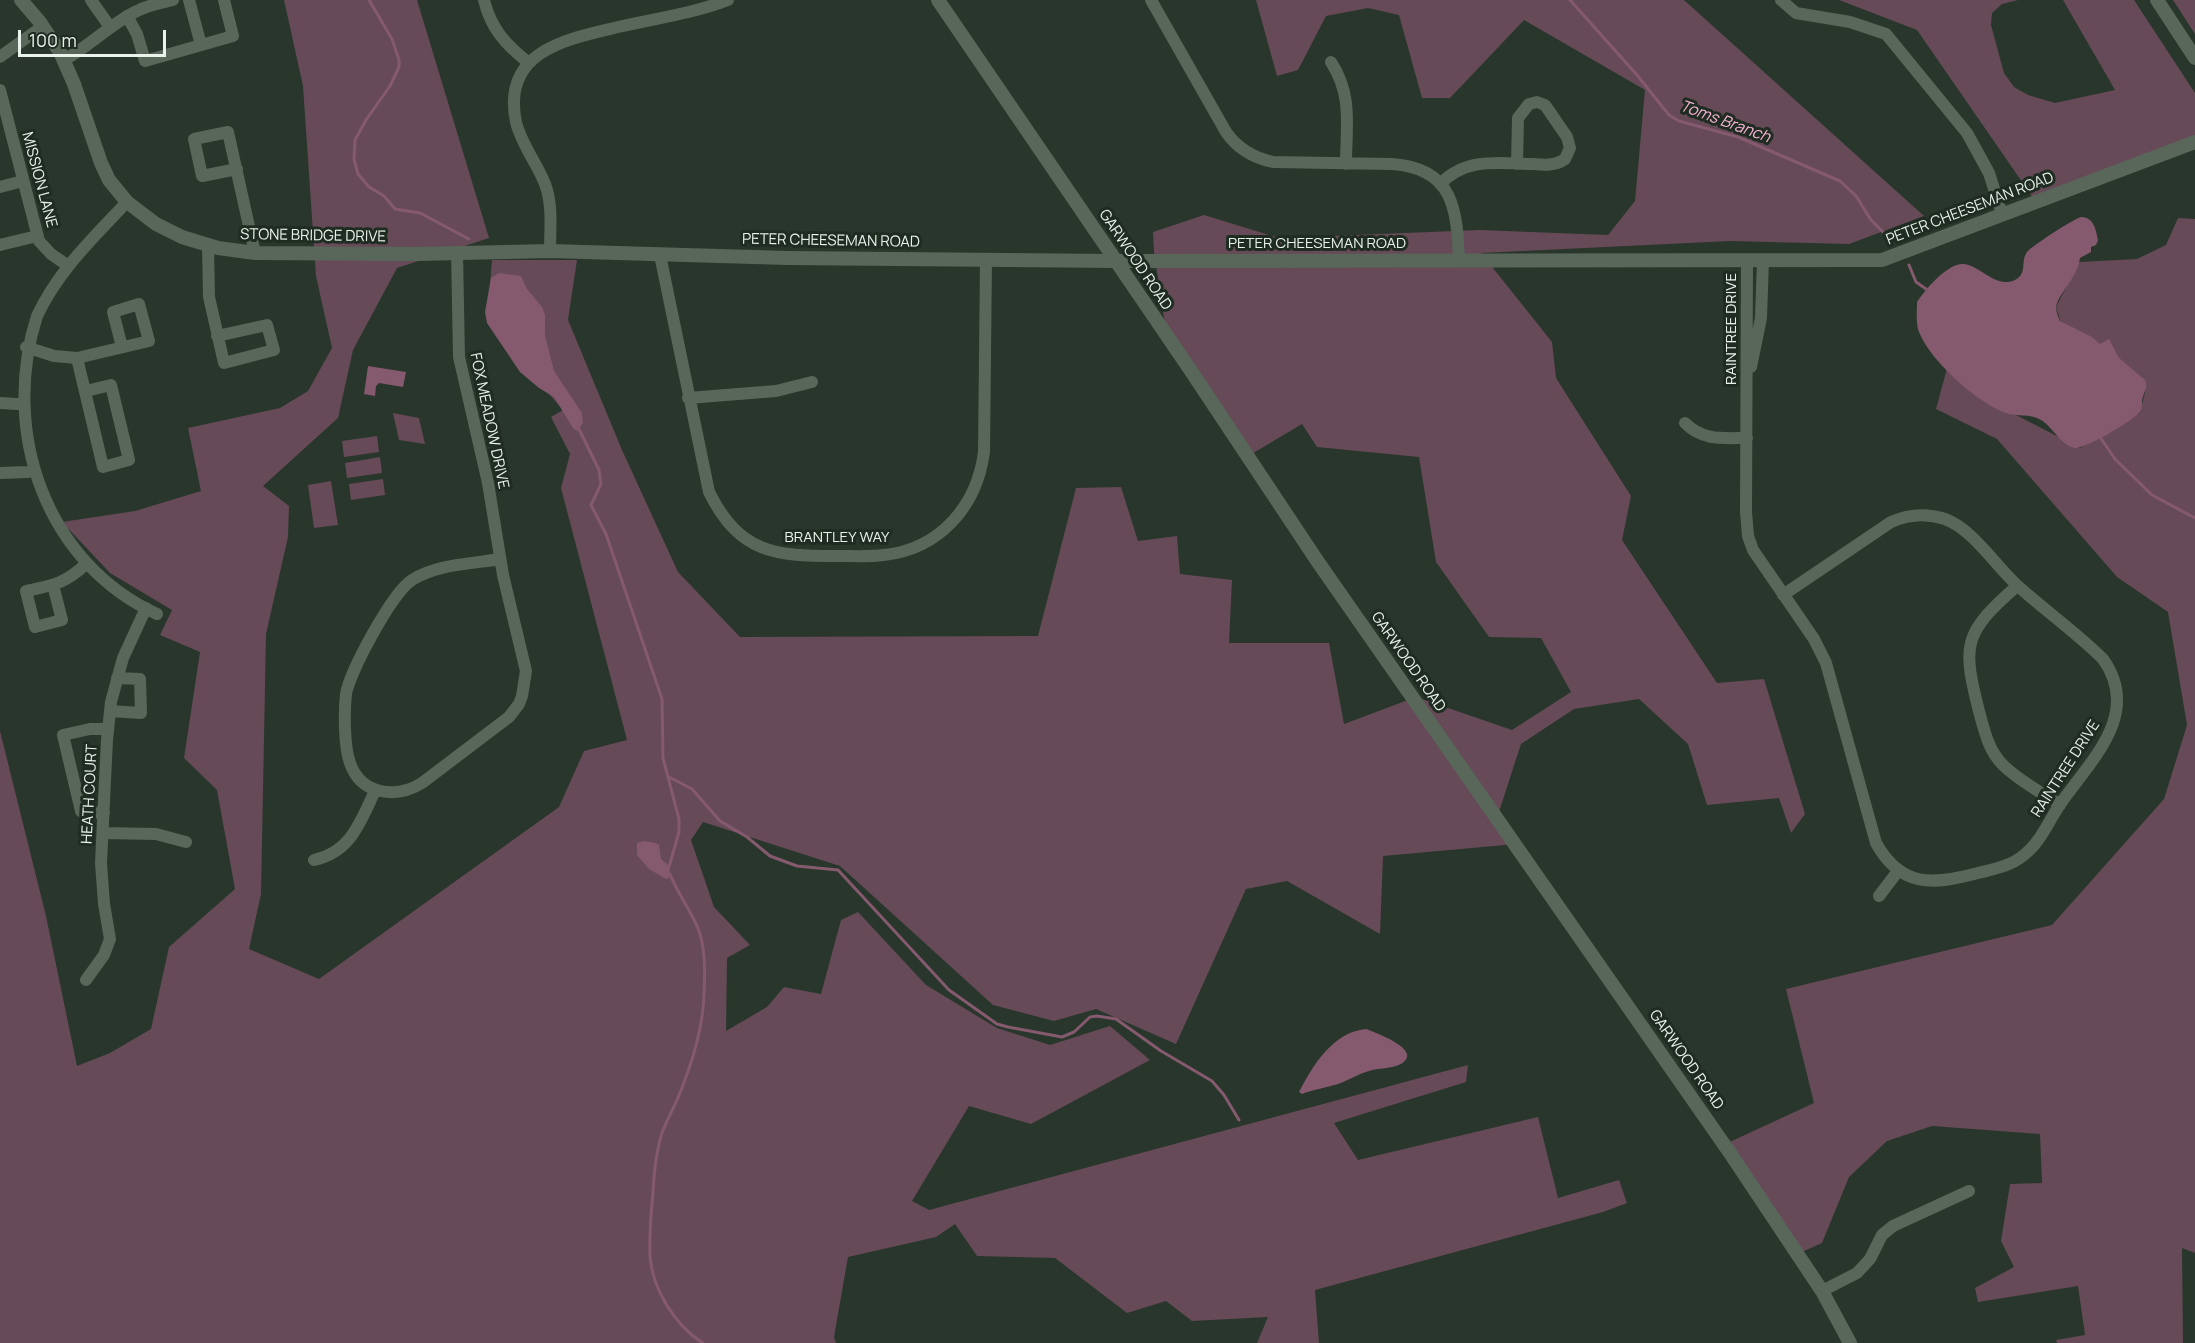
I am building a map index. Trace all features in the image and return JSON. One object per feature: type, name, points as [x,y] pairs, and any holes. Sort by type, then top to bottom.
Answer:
[{"type":"street","name":"STONE BRIDGE DRIVE","points":[[21,0],[43,26],[64,60],[109,180],[127,202],[156,224],[182,237],[208,246],[255,253],[417,254]]},
{"type":"street","points":[[91,0],[110,27]]},
{"type":"street","points":[[64,60],[127,16],[144,8],[173,0]]},
{"type":"street","points":[[189,0],[201,45]]},
{"type":"street","points":[[127,16],[137,34],[145,60],[233,36],[224,0]]},
{"type":"street","points":[[484,0],[489,19],[498,35],[529,63]]},
{"type":"street","points":[[550,251],[551,213],[548,193],[520,133],[515,112],[518,83],[529,63],[562,41],[729,0]]},
{"type":"street","name":"GARWOOD ROAD","points":[[938,0],[1318,562],[1736,1161],[1822,1291],[1850,1343]]},
{"type":"street","points":[[1151,0],[1226,132],[1238,146],[1257,158],[1273,162],[1404,165],[1424,172],[1440,184],[1449,195],[1456,214],[1459,261]]},
{"type":"street","points":[[1781,0],[1796,13],[1850,22],[1886,34],[1967,133],[1989,173],[2002,214]]},
{"type":"street","points":[[2157,0],[2195,58]]},
{"type":"street","points":[[0,57],[43,26]]},
{"type":"street","points":[[1331,62],[1343,83],[1346,99],[1346,164]]},
{"type":"street","name":"MISSION LANE","points":[[0,90],[37,236],[46,250],[68,265]]},
{"type":"street","points":[[1440,184],[1458,169],[1468,165],[1550,165],[1560,162],[1568,155],[1569,141],[1548,109],[1541,104],[1529,104],[1518,118],[1517,164]]},
{"type":"street","name":"PETER CHEESEMAN ROAD","points":[[417,254],[550,251],[787,258],[1116,261],[1881,260],[2195,142]]},
{"type":"street","points":[[237,169],[255,253]]},
{"type":"street","points":[[0,187],[22,181]]},
{"type":"street","points":[[53,585],[64,581],[85,565],[53,525],[28,472],[20,438],[17,404],[20,375],[26,347],[39,312],[68,265],[127,202]]},
{"type":"street","points":[[0,245],[37,236]]},
{"type":"street","points":[[208,246],[208,297],[217,336],[224,363],[274,350],[267,325],[217,336]]},
{"type":"street","name":"FOX MEADOW DRIVE","points":[[375,791],[399,793],[415,787],[502,723],[519,704],[525,688],[526,671],[500,559],[488,483],[459,357],[457,252]]},
{"type":"street","name":"BRANTLEY WAY","points":[[660,255],[709,492],[728,523],[750,542],[777,553],[795,556],[895,554],[923,544],[946,529],[970,498],[981,472],[984,452],[986,259]]},
{"type":"street","name":"RAINTREE DRIVE","points":[[1747,260],[1746,512],[1748,536],[1758,559],[1783,596],[1814,639],[1827,663],[1872,833],[1881,852],[1898,871],[1912,878],[1939,881],[2007,865],[2022,857],[2034,846],[2110,733],[2117,712],[2118,694],[2112,674],[2103,659],[2017,586],[1962,528],[1945,519],[1919,515],[1900,518],[1882,527],[1783,596]]},
{"type":"street","name":"RAINTREE DRIVE","points":[[1747,398],[1761,318],[1763,260]]},
{"type":"street","points":[[26,347],[54,356],[77,358],[122,347]]},
{"type":"street","points":[[77,358],[103,467],[129,460],[111,386],[86,391]]},
{"type":"street","points":[[688,398],[776,391],[812,382]]},
{"type":"street","points":[[0,403],[17,404]]},
{"type":"street","points":[[1685,423],[1694,432],[1707,437],[1747,438]]},
{"type":"street","points":[[0,473],[28,472]]},
{"type":"street","points":[[314,860],[332,855],[346,844],[357,828],[375,791],[357,776],[351,765],[347,752],[346,700],[356,667],[394,599],[409,582],[424,574],[444,568],[500,559]]},
{"type":"street","name":"HEATH COURT","points":[[85,565],[113,588],[152,611],[125,652],[110,711],[102,883],[110,939],[104,955],[86,980]]},
{"type":"street","points":[[2017,586],[1988,613],[1977,628],[1968,656],[1970,677],[1992,752],[2011,772],[2060,805]]},
{"type":"street","points":[[110,711],[141,713],[140,679],[117,678]]},
{"type":"street","points":[[104,813],[81,811],[63,735],[90,729],[108,729]]},
{"type":"street","points":[[103,833],[156,834],[186,842]]},
{"type":"street","points":[[1879,896],[1898,871]]},
{"type":"street","points":[[1822,1291],[1857,1273],[1870,1259],[1882,1236],[1893,1226],[1969,1191]]},
{"type":"shaded area","points":[[284,0],[417,0],[489,238],[397,268],[353,350],[338,418],[263,486],[289,506],[288,537],[266,634],[261,894],[249,949],[319,979],[559,807],[584,751],[627,740],[561,488],[570,454],[551,417],[563,410],[487,323],[492,260],[577,260],[568,320],[622,450],[678,572],[740,637],[1038,636],[1076,488],[1121,487],[1138,541],[1177,536],[1180,574],[1232,580],[1229,643],[1329,643],[1344,724],[1416,697],[1512,730],[1571,692],[1541,638],[1489,637],[1436,562],[1419,457],[1317,447],[1302,424],[1245,458],[1167,337],[1153,232],[1204,215],[1279,238],[1480,230],[1608,235],[1635,201],[1645,90],[1524,20],[1450,98],[1422,98],[1399,15],[1368,8],[1326,16],[1298,70],[1277,76],[1256,0],[1684,0],[1924,216],[1849,244],[1730,241],[1481,253],[1552,342],[1556,378],[1631,496],[1622,540],[1717,683],[1764,679],[1805,814],[1791,833],[1779,798],[1707,805],[1688,744],[1639,699],[1574,709],[1521,744],[1498,815],[1516,844],[1383,856],[1380,934],[1287,881],[1246,889],[1176,1044],[1096,1009],[1054,1021],[993,1005],[840,866],[703,822],[691,840],[714,907],[750,945],[727,958],[726,1031],[767,1007],[784,987],[821,994],[841,920],[858,912],[926,985],[997,1028],[1050,1045],[1110,1026],[1150,1060],[1031,1124],[969,1106],[912,1201],[929,1210],[1468,1065],[1466,1082],[1334,1123],[1358,1160],[1538,1117],[1558,1198],[1619,1180],[1627,1203],[1603,1212],[1315,1290],[1319,1343],[1257,1343],[1268,1317],[1192,1321],[1166,1301],[1127,1313],[1055,1258],[977,1256],[955,1224],[936,1237],[848,1257],[834,1337],[836,1343],[0,1343],[0,731],[46,916],[77,1066],[110,1053],[151,1029],[169,947],[235,889],[217,790],[184,758],[200,652],[160,635],[172,610],[110,573],[62,522],[135,511],[201,491],[188,428],[280,408],[308,391],[332,348],[316,276],[303,86]]},
{"type":"shaded area","points":[[1839,0],[2018,0],[2002,4],[1992,13],[1991,25],[2004,73],[2014,87],[2028,95],[2055,103],[2115,90],[2063,0],[2134,0],[2195,93],[2195,142],[2036,202],[1917,30]]},
{"type":"shaded area","points":[[2173,0],[2195,0],[2195,34]]},
{"type":"shaded area","points":[[2081,217],[2092,222],[2098,240],[2096,245],[2091,247],[2091,252],[2080,258],[2075,272],[2058,301],[2056,307],[2060,321],[2092,337],[2100,344],[2109,339],[2119,358],[2145,380],[2147,387],[2142,399],[2142,408],[2137,414],[2099,439],[2075,448],[2061,440],[2041,420],[2006,413],[1994,408],[1954,378],[1923,341],[1917,326],[1917,302],[1937,278],[1958,265],[1970,266],[2001,282],[2015,280],[2023,271],[2027,252],[2053,233]]},
{"type":"shaded area","points":[[2178,218],[2195,219],[2195,1253],[2182,1248],[2183,1343],[2057,1343],[2056,1340],[2085,1335],[2078,1286],[1978,1302],[1975,1288],[2014,1267],[2001,1241],[2010,1184],[2042,1183],[2040,1134],[1932,1126],[1887,1141],[1849,1177],[1822,1243],[1793,1256],[1721,1146],[1814,1103],[1786,989],[2052,925],[2164,799],[2187,725],[2168,612],[2117,577],[1997,439],[1936,409],[1949,361],[1985,399],[2080,448],[2140,412],[2147,385],[2063,329],[2056,307],[2079,262],[2137,259],[2166,245]]},
{"type":"shaded area","points":[[499,273],[521,276],[527,289],[542,307],[545,315],[545,335],[554,371],[582,413],[583,423],[577,431],[554,397],[520,372],[487,323],[485,312],[491,278]]},
{"type":"shaded area","points":[[368,366],[406,372],[403,387],[379,383],[376,386],[375,396],[364,394]]},
{"type":"shaded area","points":[[393,413],[419,418],[425,444],[399,440]]},
{"type":"shaded area","points":[[377,436],[379,452],[344,457],[342,441]]},
{"type":"shaded area","points":[[380,457],[382,473],[347,478],[345,463]]},
{"type":"shaded area","points":[[383,479],[385,495],[351,500],[349,484]]},
{"type":"shaded area","points":[[331,481],[338,525],[314,528],[308,485]]},
{"type":"shaded area","points":[[644,841],[659,845],[661,859],[670,867],[669,878],[666,879],[649,869],[637,855],[637,843]]},
{"type":"shaded area","points":[[1366,1029],[1396,1042],[1407,1053],[1407,1059],[1397,1066],[1369,1071],[1338,1084],[1302,1094],[1299,1092],[1318,1061],[1334,1043],[1354,1031]]},
{"type":"waterway","points":[[369,0],[392,39],[399,67],[390,86],[355,140],[354,159],[358,174],[369,187],[384,196],[395,209],[420,213],[469,239]]},
{"type":"waterway","name":"Toms Branch","points":[[1570,0],[1637,75],[1669,115],[1679,121],[1738,137],[1840,181],[1856,196],[1871,220],[1891,240]]},
{"type":"waterway","name":"Toms Branch","points":[[1909,265],[1916,282],[1929,291]]},
{"type":"waterway","points":[[577,425],[599,470],[601,484],[591,505],[606,534],[662,699],[663,758],[679,819],[679,832],[669,867]]},
{"type":"waterway","name":"Toms Branch","points":[[2100,437],[2115,459],[2152,495],[2195,518]]},
{"type":"waterway","points":[[669,777],[692,789],[720,821],[747,837],[770,856],[797,866],[838,870],[949,990],[997,1024],[1062,1037],[1074,1032],[1090,1017],[1116,1019],[1161,1051],[1212,1081],[1224,1095],[1239,1120]]},
{"type":"waterway","points":[[670,874],[700,934],[705,977],[703,1008],[695,1048],[658,1148],[651,1216],[650,1256],[655,1281],[667,1305],[683,1327],[703,1343]]}]
